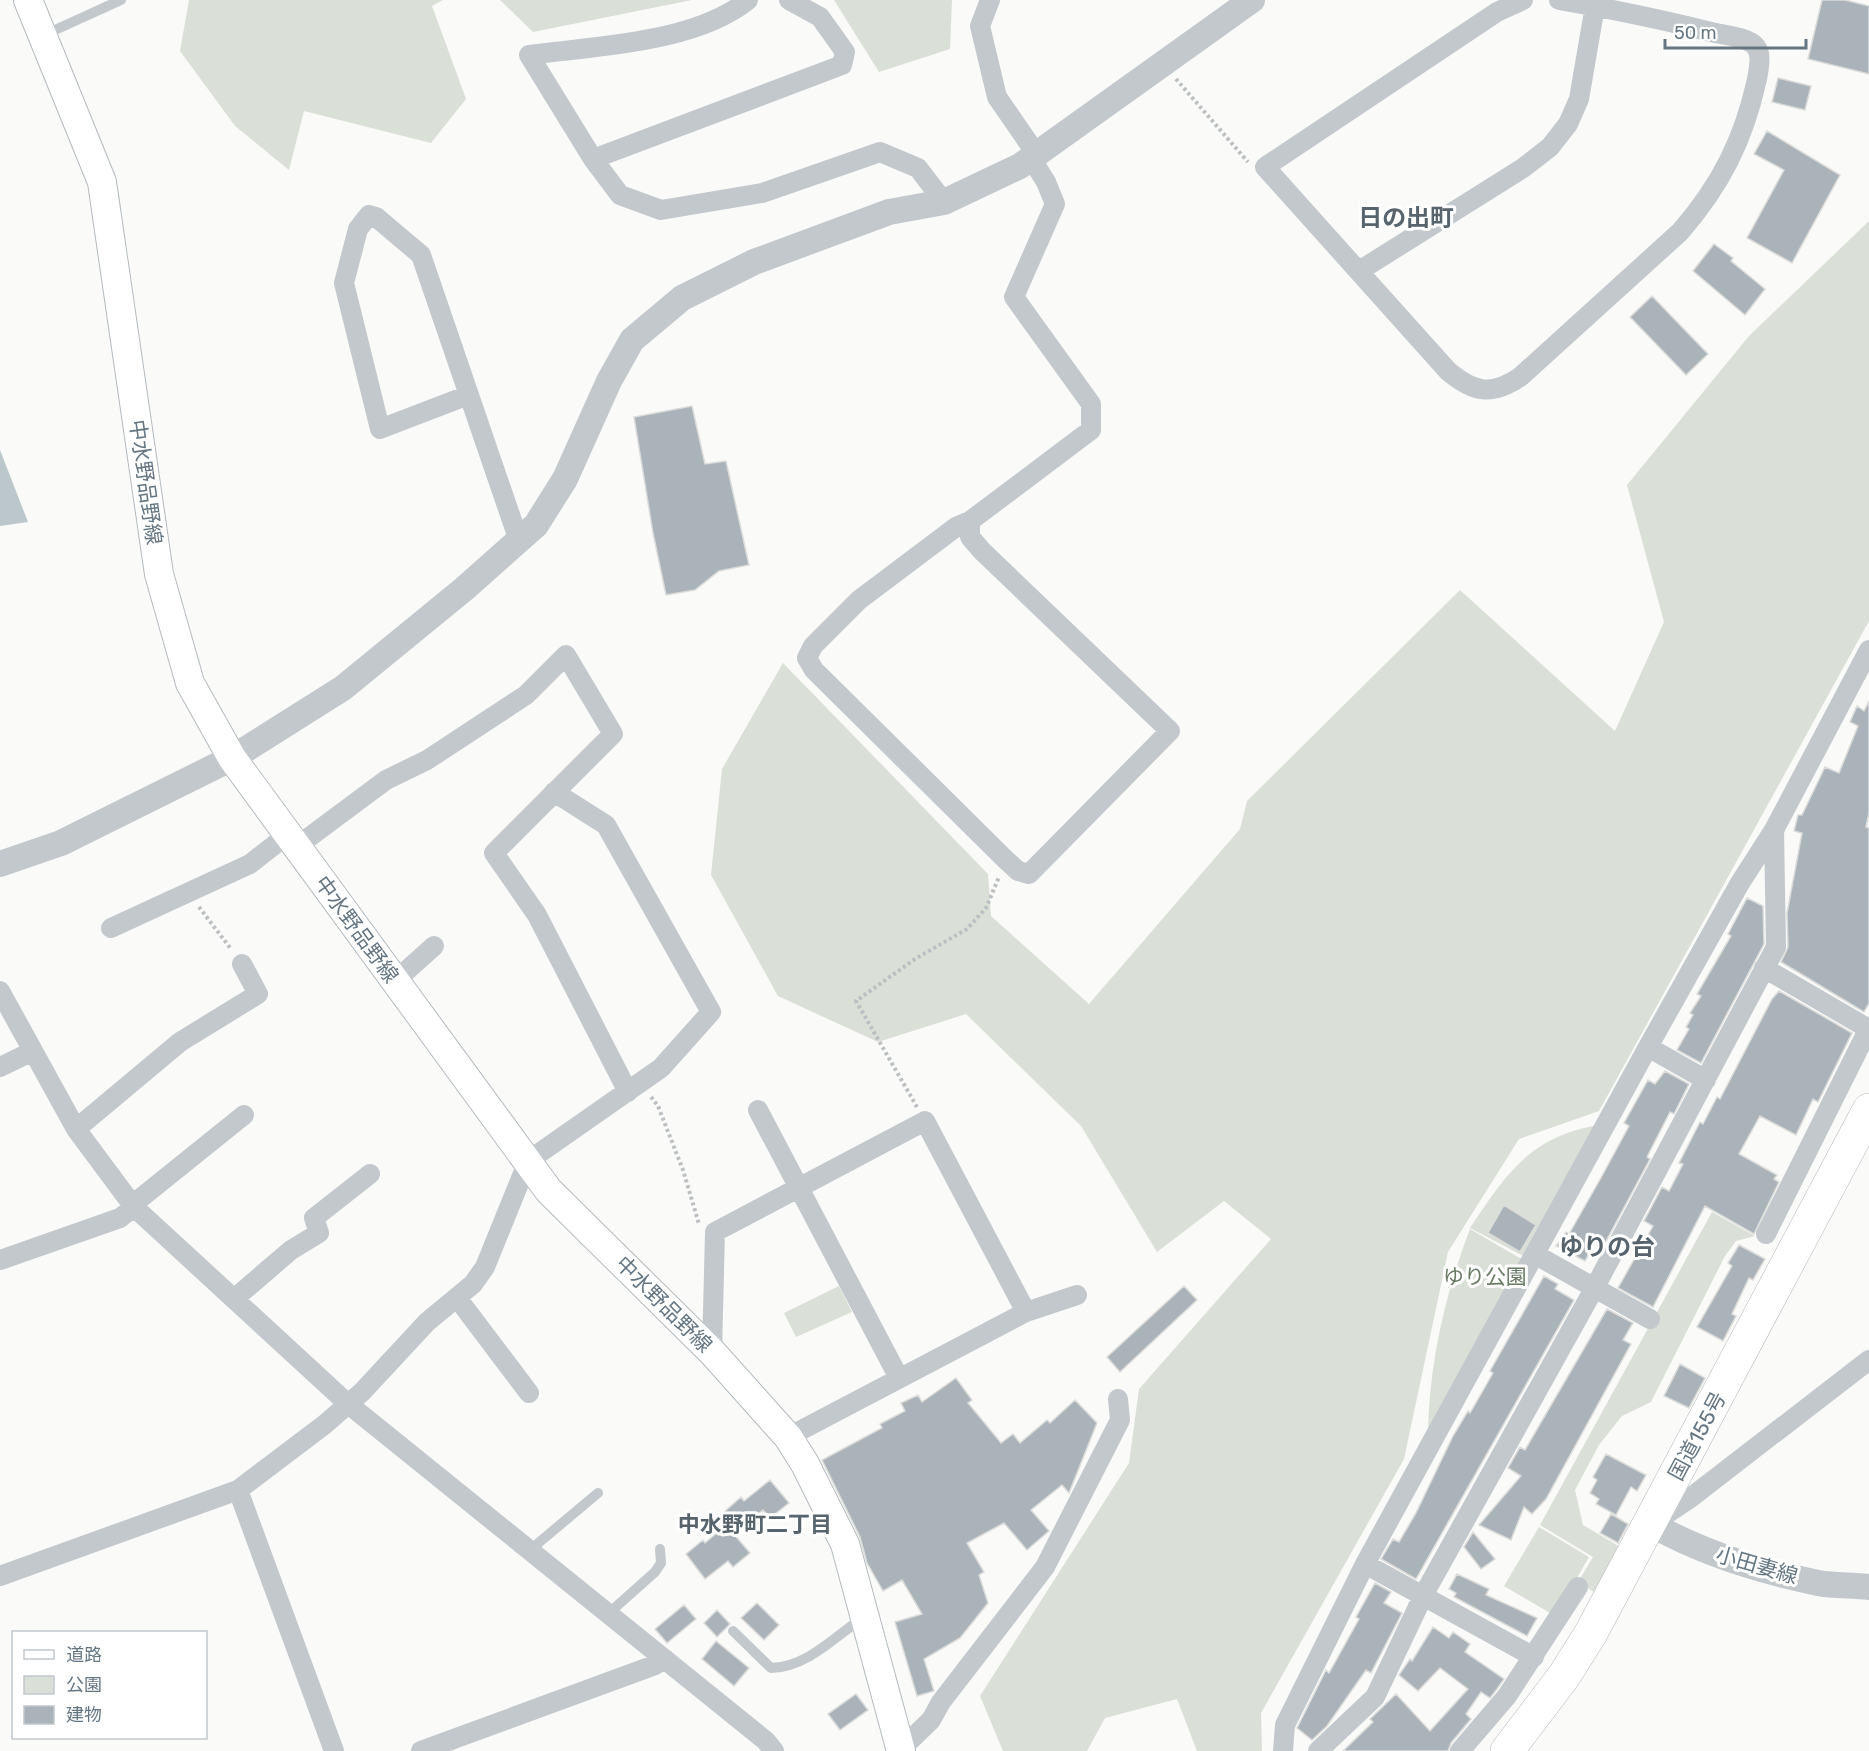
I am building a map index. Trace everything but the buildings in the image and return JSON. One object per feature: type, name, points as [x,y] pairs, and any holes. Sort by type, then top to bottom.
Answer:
[{"type":"highway","name":"国道155号","points":[[1507,1751],[1564,1676],[1591,1633],[1651,1524],[1869,1110]]},
{"type":"main road","name":"中水野品野線","points":[[28,0],[102,182],[159,574],[190,683],[232,758],[549,1191],[712,1352],[788,1437],[805,1464],[845,1544],[901,1750]]},
{"type":"street","points":[[748,0],[737,9],[674,35],[529,56],[593,159],[620,195],[661,210],[762,193],[880,152],[918,168],[944,202]]},
{"type":"street","points":[[593,159],[842,65],[845,52],[820,17],[789,0]]},
{"type":"street","points":[[970,521],[970,537],[982,551],[1170,731],[1029,874],[1018,871],[1006,860],[822,678],[807,658],[813,646],[859,600],[956,527],[970,521],[1091,430],[1091,404],[1014,297],[1055,204],[1034,157],[997,97],[980,26],[990,0]]},
{"type":"street","points":[[0,864],[61,843],[232,758],[342,688],[465,589],[536,525],[565,479],[609,381],[632,340],[682,298],[754,262],[889,212],[944,202],[1034,157],[1252,0]]},
{"type":"street","points":[[1523,0],[1497,12],[1265,167],[1448,371],[1465,386],[1488,390],[1504,387],[1520,376],[1680,232],[1715,187],[1742,137],[1755,90],[1760,53],[1752,42],[1595,3],[1559,0]]},
{"type":"street","points":[[1359,272],[1523,168],[1550,147],[1568,124],[1579,99],[1595,3]]},
{"type":"street","points":[[466,396],[380,429],[344,283],[358,229],[369,215],[376,217],[421,255],[519,541]]},
{"type":"street","points":[[1283,1751],[1285,1725],[1365,1564],[1648,1047],[1740,883],[1774,830],[1869,650]]},
{"type":"street","points":[[111,928],[250,864],[291,841],[386,780],[427,760],[526,695],[566,655],[613,734],[494,853],[537,915],[635,1087]]},
{"type":"street","points":[[0,1576],[238,1491],[324,1425],[362,1392],[427,1322],[458,1299],[473,1284],[485,1266],[528,1161],[661,1068],[711,1012],[606,825],[554,792]]},
{"type":"street","points":[[1318,1751],[1375,1697],[1424,1594],[1595,1287],[1776,947],[1778,923],[1774,830]]},
{"type":"street","points":[[395,981],[434,946]]},
{"type":"street","points":[[76,1129],[180,1042],[258,994],[242,964]]},
{"type":"street","points":[[1764,968],[1869,1028],[1766,1234]]},
{"type":"street","points":[[0,991],[31,1052],[76,1129],[133,1206],[347,1403],[609,1613],[774,1751]]},
{"type":"street","points":[[1648,1047],[1706,1080]]},
{"type":"street","points":[[0,1066],[31,1052]]},
{"type":"street","points":[[758,1110],[899,1378]]},
{"type":"street","points":[[0,1260],[120,1218],[244,1115]]},
{"type":"street","points":[[712,1352],[716,1232],[798,1186],[925,1121],[1026,1312]]},
{"type":"street","points":[[234,1299],[291,1250],[320,1233],[314,1218],[370,1174]]},
{"type":"street","points":[[1536,1255],[1650,1319]]},
{"type":"street","points":[[788,1437],[1026,1312],[1077,1294]]},
{"type":"street","points":[[458,1299],[529,1393]]},
{"type":"street","points":[[1651,1524],[1689,1499],[1869,1360]]},
{"type":"street","points":[[901,1750],[932,1720],[941,1702],[1045,1567],[1120,1420],[1118,1399]]},
{"type":"street","points":[[238,1491],[334,1751]]},
{"type":"street","name":"小田妻線","points":[[1651,1524],[1684,1543],[1742,1563],[1820,1583],[1869,1587]]},
{"type":"street","points":[[1365,1564],[1424,1594],[1534,1657]]},
{"type":"street","points":[[1460,1751],[1492,1716],[1534,1657],[1578,1587]]},
{"type":"street","points":[[421,1751],[655,1665],[665,1659]]},
{"type":"lane","points":[[43,35],[121,0]]},
{"type":"lane","points":[[530,1550],[598,1493]]},
{"type":"lane","points":[[609,1613],[655,1572],[662,1563],[660,1549]]},
{"type":"lane","points":[[733,1630],[771,1668],[785,1668],[805,1660],[864,1616]]},
{"type":"path","points":[[1165,63],[1252,166],[1265,167]]},
{"type":"path","points":[[925,1121],[856,1001],[915,959],[967,929],[986,908],[1006,860]]},
{"type":"path","points":[[188,893],[242,964]]},
{"type":"path","points":[[635,1087],[658,1106],[683,1170],[697,1223],[716,1232]]},
{"type":"green space","points":[[189,0],[443,0],[432,6],[466,99],[431,143],[304,111],[289,170],[235,126],[180,51]]},
{"type":"green space","points":[[500,0],[692,0],[533,32]]},
{"type":"green space","points":[[834,0],[952,0],[950,49],[879,72]]},
{"type":"green space","points":[[1869,221],[1869,621],[1599,1111],[1519,1139],[1448,1252],[1404,1459],[1261,1713],[1262,1751],[1197,1751],[1177,1699],[1105,1718],[1087,1751],[1003,1751],[980,1696],[1129,1463],[1139,1389],[1271,1239],[1224,1201],[1157,1252],[1081,1126],[966,1014],[878,1042],[778,996],[711,875],[722,769],[783,663],[988,874],[991,916],[1089,1004],[1240,829],[1247,801],[1460,590],[1615,731],[1664,622],[1627,485],[1749,336]]},
{"type":"green space","points":[[1617,1122],[1527,1258],[1470,1228],[1500,1185],[1529,1154],[1566,1134]]},
{"type":"green space","points":[[1712,1212],[1755,1236],[1736,1241],[1725,1256],[1651,1402],[1622,1416],[1599,1445],[1575,1490],[1583,1525],[1627,1551],[1602,1597],[1578,1582],[1593,1557],[1540,1525]]},
{"type":"green space","name":"ゆり公園","points":[[1470,1229],[1525,1261],[1428,1434],[1431,1382],[1440,1330],[1453,1279]]},
{"type":"green space","points":[[839,1286],[852,1312],[796,1337],[784,1313]]},
{"type":"green space","points":[[1539,1527],[1589,1557],[1555,1616],[1504,1586]]},
{"type":"shaded area","points":[[0,450],[28,522],[0,526]]},
{"type":"district","name":"日の出町","points":[[1406,218]]},
{"type":"district","name":"ゆりの台","points":[[1607,1247]]},
{"type":"district","name":"中水野町二丁目","points":[[755,1524]]}]
